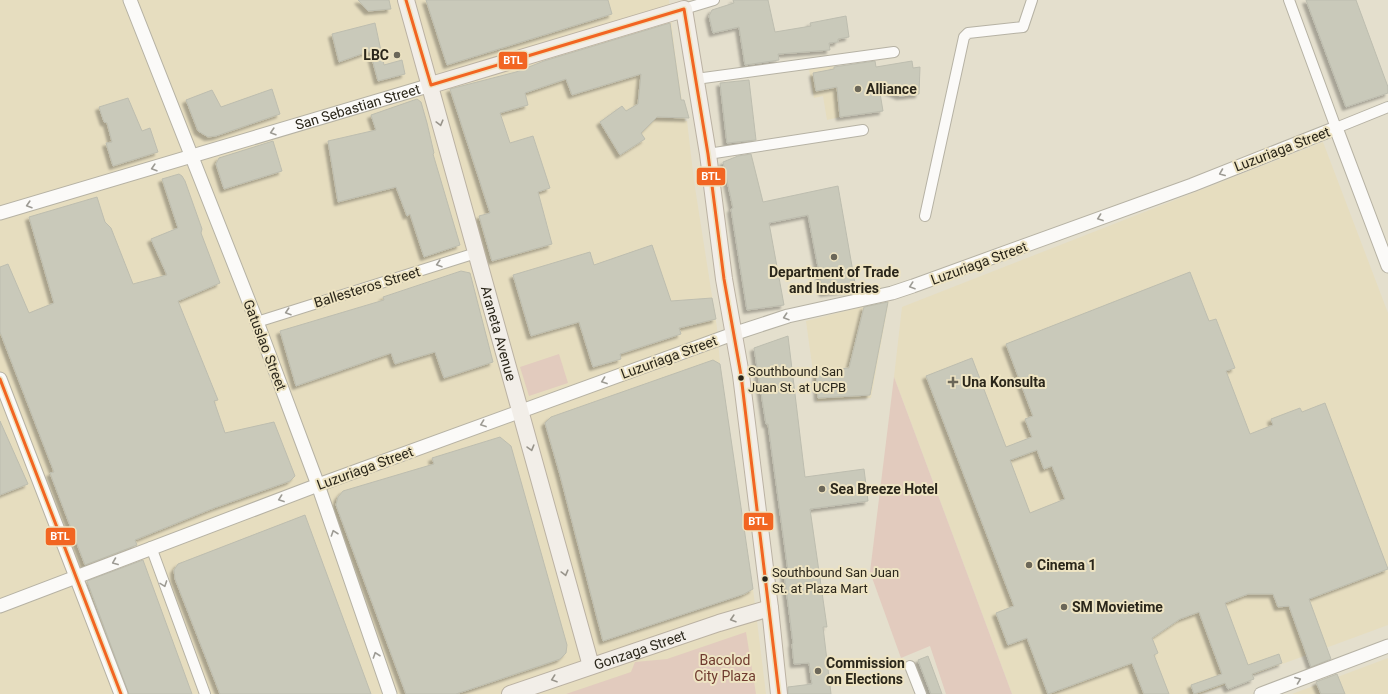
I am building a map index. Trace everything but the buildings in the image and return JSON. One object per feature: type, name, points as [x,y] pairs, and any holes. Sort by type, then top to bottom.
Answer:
[{"type":"main road","name":"Araneta Avenue","points":[[406,0],[431,85],[476,253],[591,666]]},
{"type":"main road","name":"San Sebastian Street","points":[[431,85],[683,5]]},
{"type":"main road","points":[[683,5],[708,154],[733,334],[741,375],[770,608],[779,694]]},
{"type":"main road","name":"Gonzaga Street","points":[[510,694],[770,608]]},
{"type":"street","name":"Gatuslao Street","points":[[130,0],[257,322],[318,485],[389,693]]},
{"type":"street","name":"San Sebastian Street","points":[[683,5],[714,0]]},
{"type":"street","points":[[925,216],[964,36],[968,33],[1023,27],[1032,0]]},
{"type":"street","points":[[1289,0],[1388,266]]},
{"type":"street","points":[[696,79],[894,52]]},
{"type":"street","name":"San Sebastian Street","points":[[0,213],[431,85]]},
{"type":"street","name":"Luzuriaga Street","points":[[0,606],[151,547],[318,485],[733,334],[788,316],[892,293],[919,284],[1192,185],[1388,108]]},
{"type":"street","points":[[708,154],[863,130]]},
{"type":"street","name":"Ballesteros Street","points":[[257,322],[476,253]]},
{"type":"street","points":[[0,379],[121,694]]},
{"type":"street","points":[[151,547],[205,694]]},
{"type":"street","points":[[1261,694],[1388,646]]},
{"type":"street","points":[[910,666],[921,694]]},
{"type":"shaded area","points":[[0,0],[669,0],[675,53],[685,121],[687,121],[694,181],[717,328],[720,364],[713,395],[753,589],[766,694],[0,694]]},
{"type":"shaded area","points":[[834,66],[840,117],[827,120],[823,96],[814,98],[809,69]]},
{"type":"shaded area","points":[[1323,142],[1388,313],[1388,625],[1201,694],[1012,694],[894,377],[902,307]]},
{"type":"shaded area","points":[[889,300],[871,398],[817,401],[806,321]]},
{"type":"shaded area","points":[[1388,658],[1388,694],[1292,694]]},
{"type":"green space","points":[[559,354],[568,383],[529,396],[520,367]]},
{"type":"green space","points":[[894,377],[1012,694],[946,694],[930,646],[901,658],[870,572]]},
{"type":"green space","name":"Bacolod City Plaza","points":[[746,632],[756,694],[566,694],[631,672],[635,662],[667,659]]},
{"type":"transit line","name":"BTL","points":[[406,0],[431,85],[684,9],[708,154],[724,279],[741,375],[779,694]]},
{"type":"transit line","name":"BTL","points":[[0,379],[121,694]]},
{"type":"place","name":"LBC","points":[[397,55]]},
{"type":"place","name":"Alliance","points":[[858,89]]},
{"type":"place","name":"Department of Trade and Industries","points":[[834,257]]},
{"type":"place","name":"Southbound San Juan St. at UCPB","points":[[741,378]]},
{"type":"place","name":"Una Konsulta","points":[[953,382]]},
{"type":"place","name":"Sea Breeze Hotel","points":[[822,489]]},
{"type":"place","name":"Cinema 1","points":[[1029,565]]},
{"type":"place","name":"Southbound San Juan St. at Plaza Mart","points":[[765,579]]},
{"type":"place","name":"SM Movietime","points":[[1064,607]]},
{"type":"place","name":"Commission on Elections","points":[[818,671]]}]
